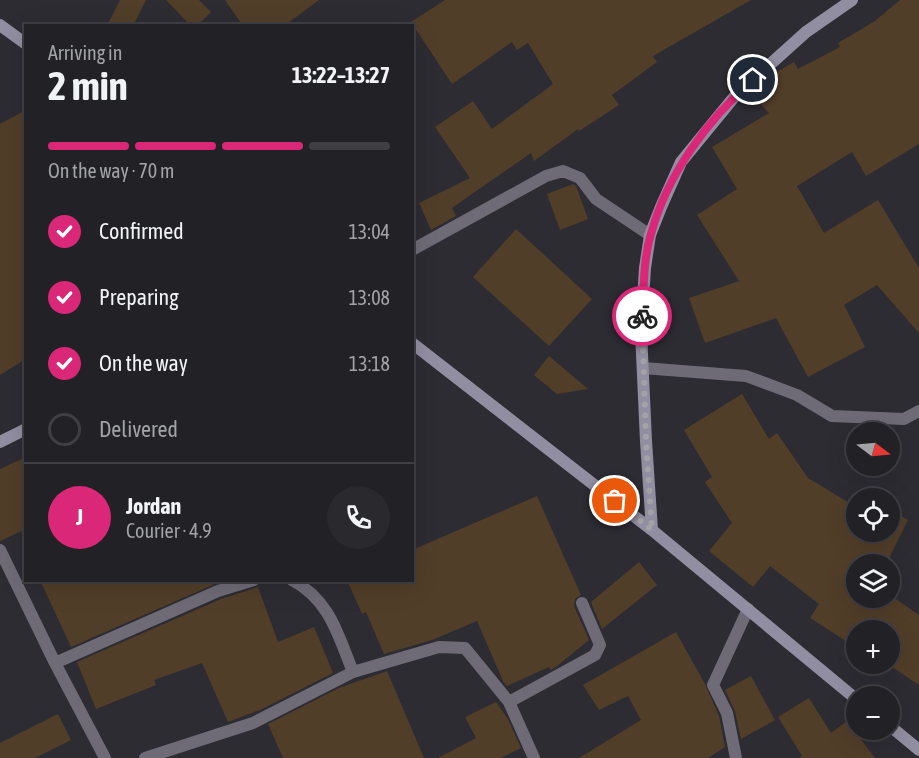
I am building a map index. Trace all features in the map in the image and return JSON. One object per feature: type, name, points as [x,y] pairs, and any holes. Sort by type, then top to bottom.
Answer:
[{"type":"main road","points":[[652,530],[642,321],[645,268],[650,235],[681,162],[735,96],[806,32],[852,0]]},
{"type":"main road","points":[[0,25],[24,43]]},
{"type":"main road","points":[[414,345],[652,530],[846,691]]},
{"type":"main road","points":[[0,442],[24,430]]},
{"type":"main road","points":[[900,734],[919,750]]},
{"type":"street","points":[[414,249],[546,176],[563,171],[580,178],[596,199],[650,235]]},
{"type":"street","points":[[643,368],[746,376],[797,394],[832,416],[904,419],[919,411]]},
{"type":"street","points":[[0,549],[55,663],[105,758]]},
{"type":"street","points":[[55,663],[218,591],[247,582]]},
{"type":"street","points":[[295,582],[314,594],[330,615],[353,672]]},
{"type":"street","points":[[509,702],[595,655],[600,645],[582,603]]},
{"type":"street","points":[[736,758],[727,713],[713,685],[748,609]]},
{"type":"street","points":[[145,758],[253,723],[353,672],[439,647],[465,648],[509,702],[534,758]]},
{"type":"building","points":[[120,0],[146,0],[134,24],[108,24]]},
{"type":"building","points":[[166,0],[199,0],[211,12],[199,24],[189,24]]},
{"type":"building","points":[[225,0],[319,0],[287,24],[242,24]]},
{"type":"building","points":[[445,0],[751,0],[653,56],[657,62],[612,95],[619,105],[579,131],[578,129],[534,161],[531,153],[452,208],[456,216],[431,230],[419,203],[470,178],[435,127],[473,101],[492,129],[553,84],[528,43],[517,50],[512,42],[452,84],[411,22]]},
{"type":"building","points":[[900,0],[919,0],[919,144],[866,176],[852,152],[797,186],[824,233],[878,200],[919,268],[919,333],[877,285],[844,305],[865,347],[808,377],[776,318],[705,343],[689,298],[739,281],[697,215],[737,189],[712,147],[769,113],[750,93],[771,75],[794,62],[798,69],[840,47],[838,43],[875,21]]},
{"type":"building","points":[[24,111],[24,360],[0,375],[0,124]]},
{"type":"building","points":[[573,184],[576,186],[588,219],[560,230],[547,194]]},
{"type":"building","points":[[516,229],[592,299],[549,346],[473,277]]},
{"type":"building","points":[[549,356],[588,389],[557,394],[534,375]]},
{"type":"building","points":[[742,394],[769,439],[777,433],[808,478],[846,501],[846,542],[897,542],[891,554],[846,554],[846,608],[900,608],[900,602],[919,615],[919,685],[900,672],[900,620],[846,620],[846,641],[810,618],[819,604],[770,566],[753,587],[709,551],[732,523],[705,482],[712,477],[684,430]]},
{"type":"building","points":[[24,458],[24,530],[0,541],[0,469]]},
{"type":"building","points":[[537,496],[581,595],[575,599],[574,606],[589,640],[551,670],[549,667],[507,686],[477,621],[432,640],[384,654],[366,612],[362,614],[348,582],[414,582],[414,549]]},
{"type":"building","points":[[900,516],[908,520],[900,536]]},
{"type":"building","points":[[639,562],[657,585],[602,629],[591,602]]},
{"type":"building","points":[[41,582],[219,582],[71,647]]},
{"type":"building","points":[[258,587],[278,642],[314,627],[333,673],[262,709],[228,722],[202,663],[154,680],[156,685],[96,709],[77,662],[221,599]]},
{"type":"building","points":[[676,632],[705,684],[719,716],[725,747],[708,758],[579,758],[641,720],[628,696],[599,710],[583,685]]},
{"type":"building","points":[[387,671],[424,758],[283,758],[268,724],[339,688]]},
{"type":"building","points":[[751,676],[775,720],[741,739],[735,711],[725,690]]},
{"type":"building","points":[[809,698],[831,733],[846,722],[846,740],[861,740],[875,758],[800,758],[802,756],[778,717]]},
{"type":"building","points":[[496,702],[508,719],[521,748],[501,758],[438,758],[476,738],[465,717]]},
{"type":"building","points":[[58,714],[71,740],[35,758],[0,758],[0,743]]},
{"type":"way so far","points":[[615,501],[652,530],[646,441],[642,316]]},
{"type":"route","points":[[642,316],[650,235],[681,162],[735,96],[753,80]]}]
